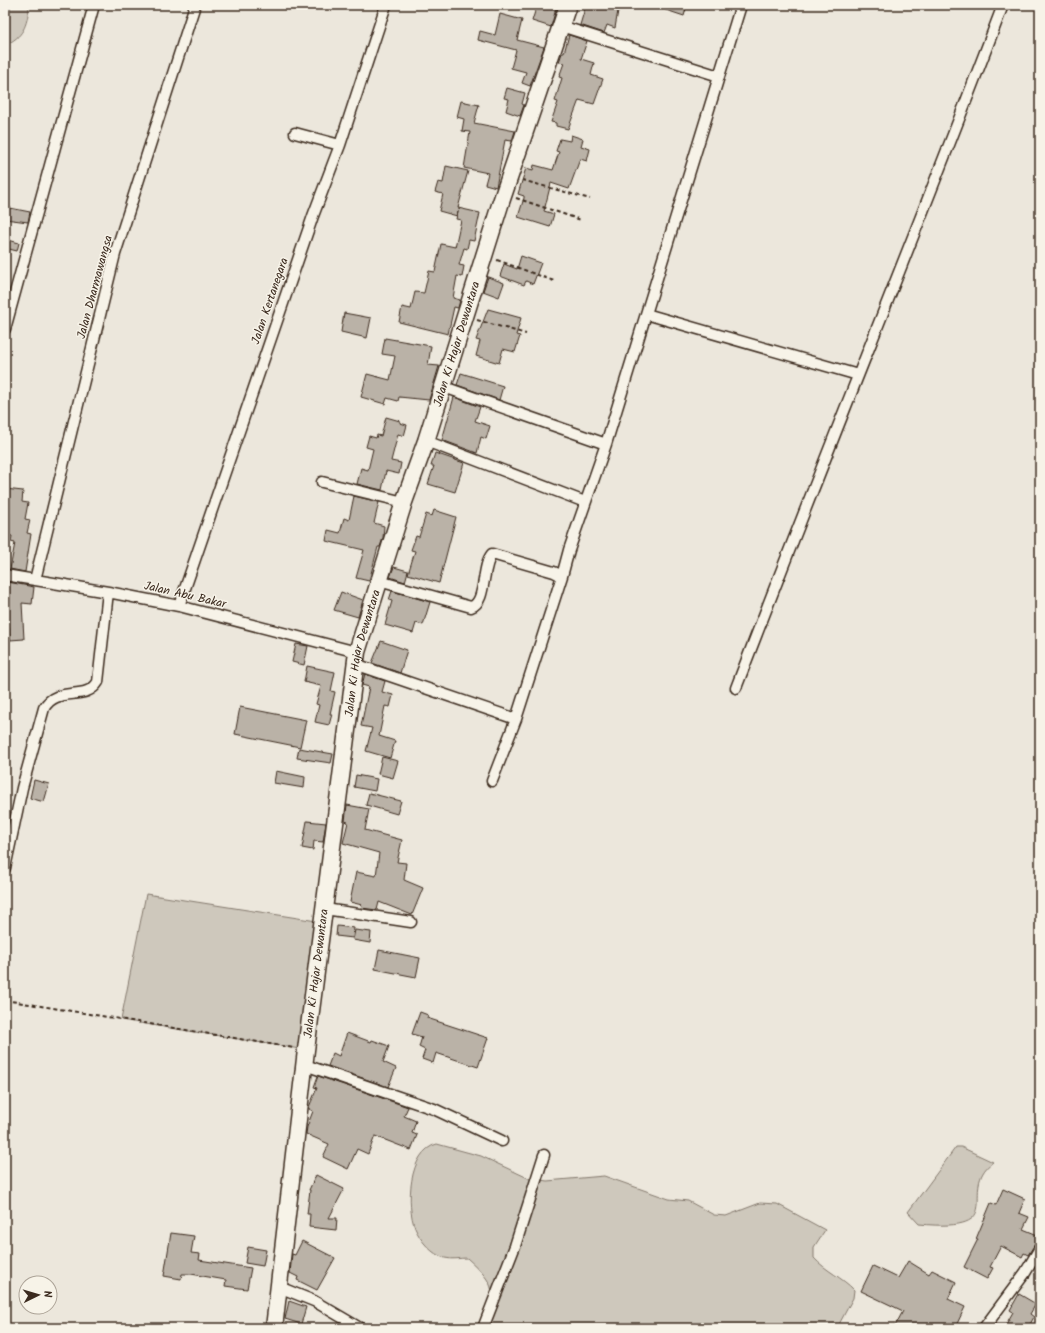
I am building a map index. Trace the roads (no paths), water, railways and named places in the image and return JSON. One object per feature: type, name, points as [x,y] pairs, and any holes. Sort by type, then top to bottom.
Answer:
[{"type":"main road","name":"Jalan Ki Hajar Dewantara","points":[[274,1328],[305,1057],[356,658],[404,502],[444,387],[504,194],[568,5]]},
{"type":"street","points":[[5,329],[94,5]]},
{"type":"street","name":"Jalan Dharmawangsa","points":[[35,580],[116,254],[195,5]]},
{"type":"street","name":"Jalan Kertanegara","points":[[180,606],[313,216],[340,145],[386,5]]},
{"type":"street","points":[[492,782],[516,719],[585,502],[606,444],[741,5]]},
{"type":"street","points":[[736,688],[1003,5]]},
{"type":"street","points":[[561,26],[693,66],[719,76]]},
{"type":"street","points":[[295,133],[340,145]]},
{"type":"street","points":[[646,314],[858,375]]},
{"type":"street","points":[[444,387],[606,444]]},
{"type":"street","points":[[426,441],[585,502]]},
{"type":"street","points":[[322,482],[404,502]]},
{"type":"street","points":[[379,581],[471,607],[477,604],[480,599],[486,568],[492,554],[554,572],[562,576]]},
{"type":"street","name":"Jalan Abu Bakar","points":[[5,575],[108,592],[180,606],[356,658],[516,719]]},
{"type":"street","points":[[5,868],[22,788],[44,708],[49,699],[57,696],[88,691],[95,688],[98,682],[108,592]]},
{"type":"street","points":[[325,909],[410,922]]},
{"type":"street","points":[[305,1057],[434,1108],[502,1141]]},
{"type":"street","points":[[483,1328],[515,1246],[544,1155]]},
{"type":"street","points":[[984,1328],[1025,1274],[1040,1248]]},
{"type":"street","points":[[279,1287],[314,1301],[360,1328]]}]
